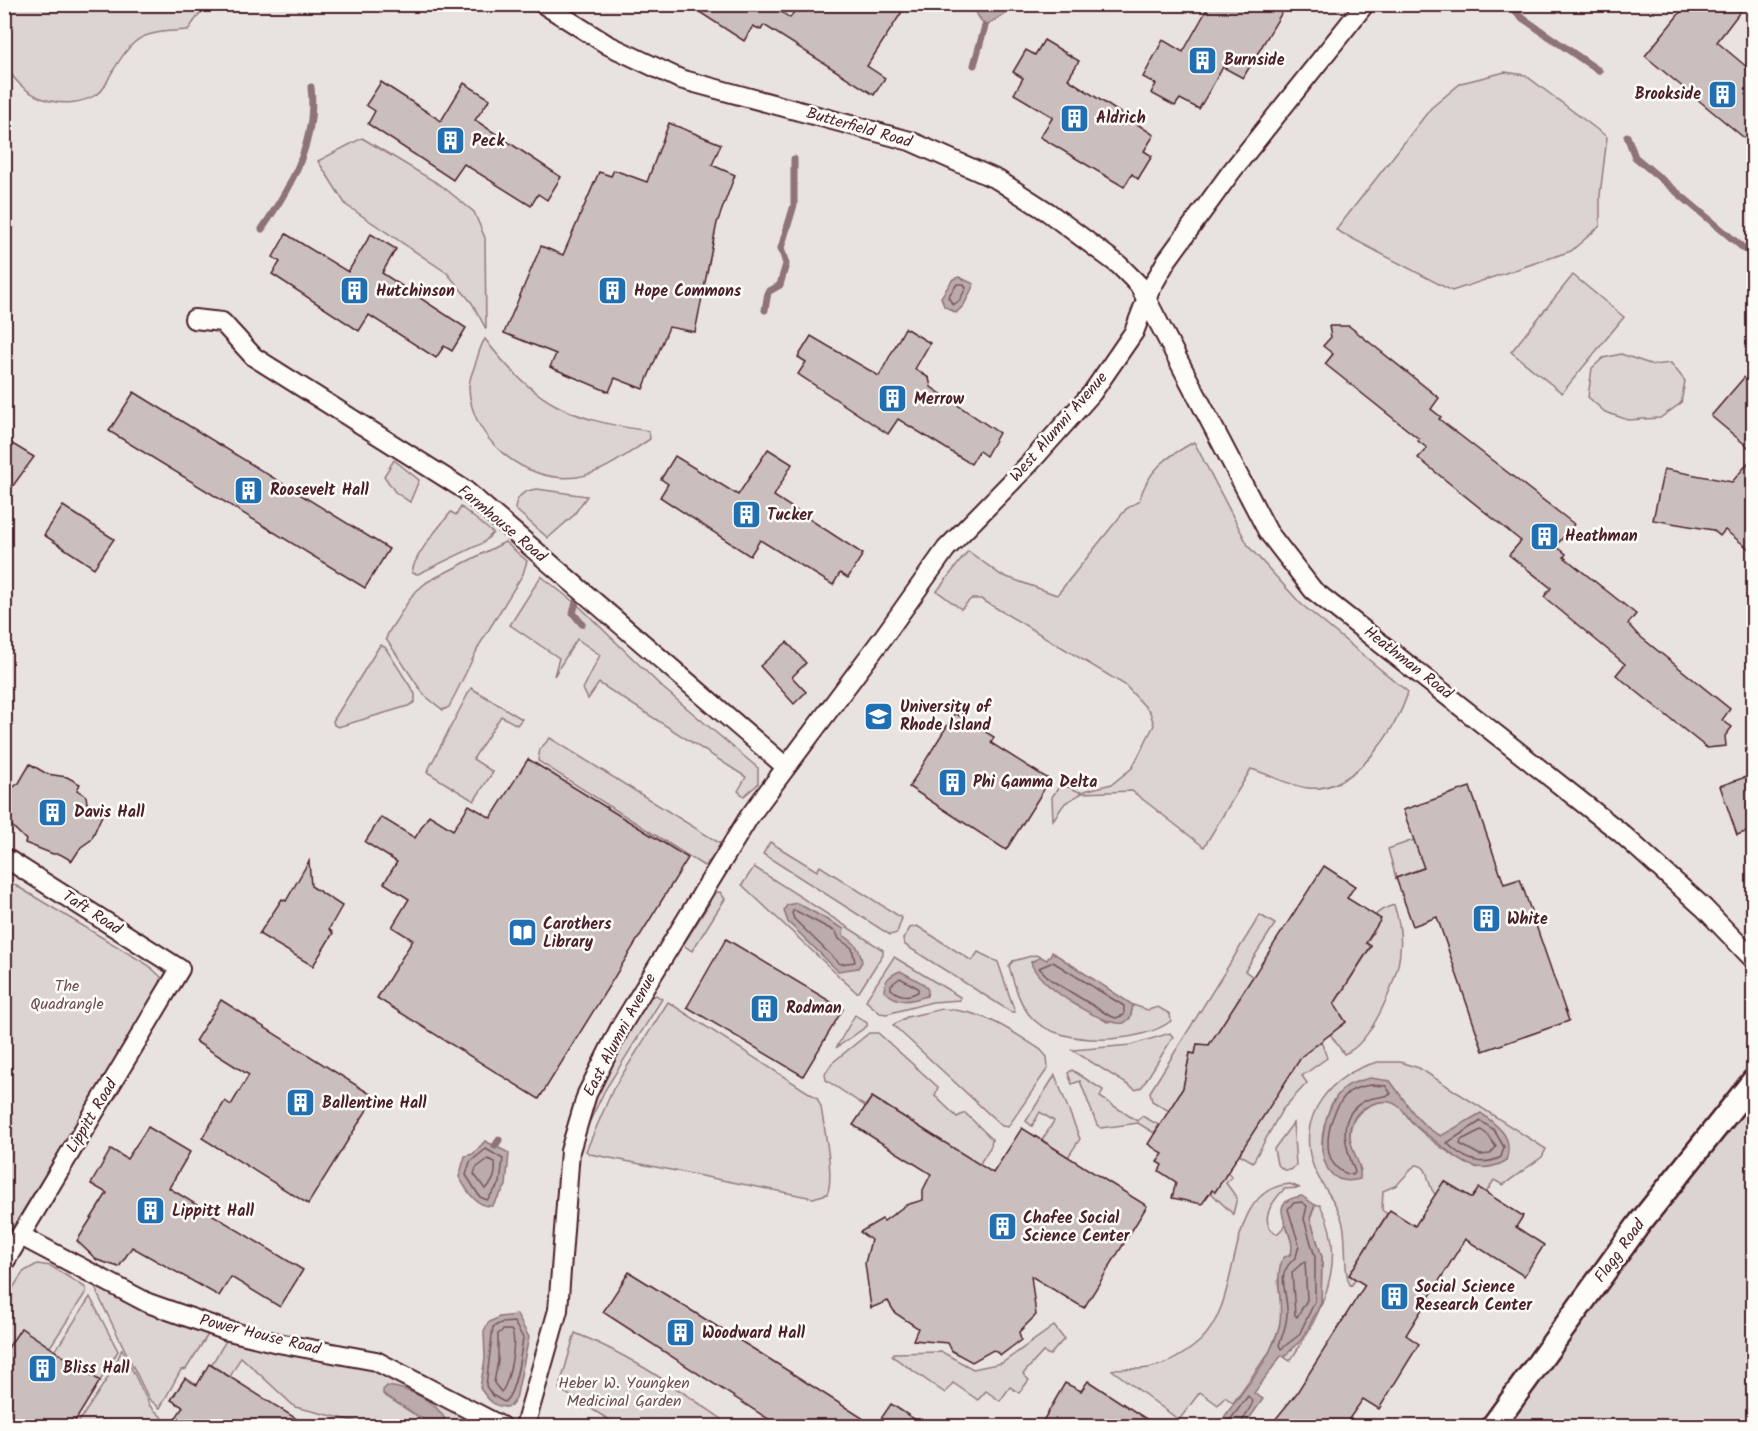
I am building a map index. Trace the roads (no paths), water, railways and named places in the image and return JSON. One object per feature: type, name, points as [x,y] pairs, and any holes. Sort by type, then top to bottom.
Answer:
[{"type":"street","name":"Butterfield Road","points":[[543,4],[608,45],[680,79],[910,141],[998,180],[1048,212],[1129,272],[1146,299]]},
{"type":"street","name":"West Alumni Avenue","points":[[819,721],[946,549],[1028,465],[1092,393],[1134,332],[1146,299],[1161,269],[1230,172],[1365,4]]},
{"type":"street","name":"Heathman Road","points":[[1146,299],[1268,532],[1314,590],[1622,833],[1704,908],[1754,960]]},
{"type":"street","name":"Farmhouse Road","points":[[194,319],[222,322],[254,357],[465,490],[786,767]]},
{"type":"street","name":"East Alumni Avenue","points":[[525,1426],[558,1310],[570,1151],[587,1094],[646,984],[732,844],[819,721]]},
{"type":"street","name":"Taft Road","points":[[4,856],[180,969]]},
{"type":"street","name":"Lippitt Road","points":[[4,1263],[180,969]]},
{"type":"street","name":"Flagg Road","points":[[1493,1426],[1644,1217],[1754,1080]]},
{"type":"street","name":"Power House Road","points":[[21,1236],[148,1303],[225,1330],[278,1343],[376,1361],[501,1426]]},
{"type":"water","points":[[970,5],[1041,5],[1010,11],[985,26]]},
{"type":"water","points":[[959,277],[974,284],[964,305],[956,313],[944,306],[941,297],[953,279]]},
{"type":"water","points":[[797,903],[844,929],[843,935],[854,943],[860,953],[862,962],[858,968],[838,971],[788,922],[784,911],[787,905]]},
{"type":"water","points":[[1052,952],[1133,1005],[1130,1018],[1124,1023],[1101,1018],[1056,992],[1035,971],[1031,962],[1041,957],[1047,960]]},
{"type":"water","points":[[900,971],[924,984],[928,990],[927,996],[904,1001],[884,991],[888,978]]},
{"type":"water","points":[[1370,1078],[1390,1081],[1412,1112],[1425,1126],[1441,1136],[1481,1113],[1503,1133],[1508,1145],[1506,1161],[1485,1168],[1467,1164],[1418,1128],[1398,1106],[1378,1102],[1365,1107],[1355,1117],[1350,1130],[1351,1144],[1359,1165],[1360,1179],[1343,1180],[1331,1173],[1325,1161],[1322,1145],[1329,1111],[1337,1096],[1347,1086]]},
{"type":"water","points":[[485,1141],[509,1153],[506,1186],[492,1206],[476,1201],[459,1177],[465,1156],[473,1154]]},
{"type":"water","points":[[1302,1196],[1315,1205],[1310,1218],[1322,1257],[1321,1303],[1303,1338],[1284,1357],[1281,1356],[1254,1393],[1263,1399],[1244,1426],[1226,1426],[1221,1422],[1262,1365],[1275,1340],[1281,1309],[1280,1267],[1283,1258],[1291,1254],[1292,1245],[1282,1211],[1284,1204],[1290,1199]]},
{"type":"water","points":[[517,1315],[529,1337],[516,1399],[511,1406],[501,1407],[489,1400],[480,1388],[485,1359],[484,1331],[488,1323],[499,1317]]},
{"type":"water","points":[[387,1386],[420,1396],[440,1412],[445,1419],[443,1424],[433,1426],[383,1394]]},
{"type":"waterway","points":[[1509,4],[1521,17],[1599,71]]},
{"type":"waterway","points":[[974,65],[985,26]]},
{"type":"waterway","points":[[262,229],[283,196],[300,162],[310,126],[311,87]]},
{"type":"waterway","points":[[1627,136],[1635,157],[1754,257]]},
{"type":"waterway","points":[[765,310],[768,292],[780,285],[786,264],[781,248],[794,205],[794,159]]},
{"type":"waterway","points":[[577,599],[573,613],[582,624]]},
{"type":"waterway","points":[[495,1146],[499,1140]]},
{"type":"place","name":"Burnside","points":[[1203,60]]},
{"type":"place","name":"Brookside","points":[[1722,94]]},
{"type":"place","name":"Aldrich","points":[[1075,118]]},
{"type":"place","name":"Peck","points":[[451,141]]},
{"type":"place","name":"Hutchinson","points":[[355,291]]},
{"type":"place","name":"Hope Commons","points":[[613,291]]},
{"type":"place","name":"Merrow","points":[[893,399]]},
{"type":"place","name":"Roosevelt Hall","points":[[249,490]]},
{"type":"place","name":"Tucker","points":[[746,515]]},
{"type":"place","name":"Heathman","points":[[1544,536]]},
{"type":"place","name":"University of Rhode Island","points":[[879,716]]},
{"type":"place","name":"Phi Gamma Delta","points":[[952,782]]},
{"type":"place","name":"Davis Hall","points":[[53,812]]},
{"type":"place","name":"White","points":[[1486,919]]},
{"type":"place","name":"Carothers Library","points":[[522,933]]},
{"type":"place","name":"Rodman","points":[[765,1008]]},
{"type":"place","name":"Ballentine Hall","points":[[301,1103]]},
{"type":"place","name":"Lippitt Hall","points":[[151,1211]]},
{"type":"place","name":"Chafee Social Science Center","points":[[1002,1227]]},
{"type":"place","name":"Social Science Research Center","points":[[1394,1296]]},
{"type":"place","name":"Woodward Hall","points":[[681,1333]]},
{"type":"place","name":"Bliss Hall","points":[[42,1368]]},
{"type":"park label","name":"The Quadrangle","points":[[67,995]]},
{"type":"park label","name":"Heber W. Youngken Medicinal Garden","points":[[624,1392]]}]
